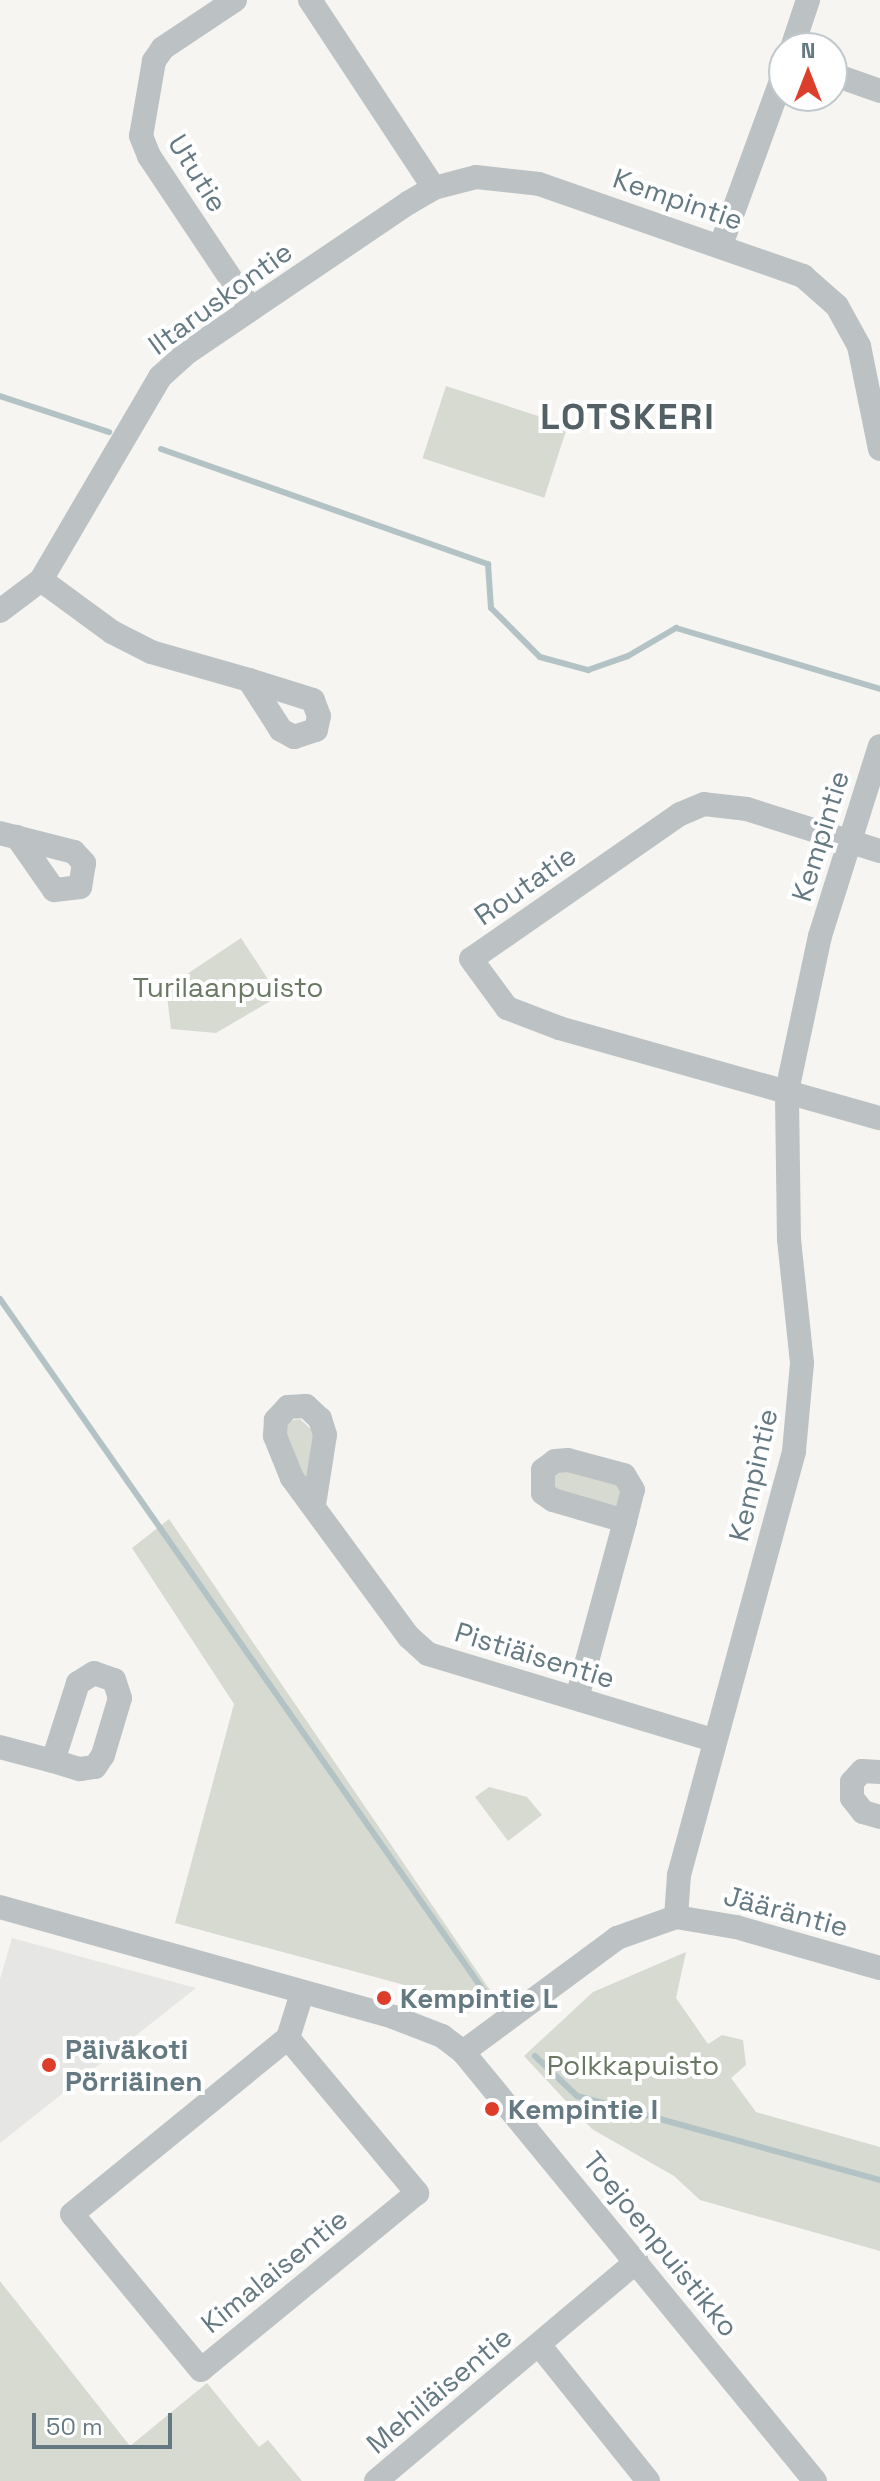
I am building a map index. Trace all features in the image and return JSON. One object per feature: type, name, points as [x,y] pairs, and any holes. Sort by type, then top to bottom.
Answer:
[{"type":"street","name":"Ututie","points":[[235,0],[163,48],[154,61],[141,136],[149,156],[251,309]]},
{"type":"street","points":[[310,0],[434,188]]},
{"type":"street","points":[[797,32],[808,0]]},
{"type":"street","points":[[848,80],[880,91]]},
{"type":"street","points":[[721,245],[770,112]]},
{"type":"street","name":"Kempintie","points":[[434,188],[476,177],[506,177],[721,245],[803,276],[837,306],[859,346],[880,449]]},
{"type":"street","name":"Iltaruskontie","points":[[0,611],[41,580],[160,377],[251,309],[434,188]]},
{"type":"street","points":[[41,580],[112,632],[142,647],[249,680]]},
{"type":"street","name":"Kempintie","points":[[676,1917],[679,1875],[713,1740],[794,1451],[800,1413],[802,1363],[789,1240],[787,1091],[820,936],[880,746]]},
{"type":"street","name":"Routatie","points":[[787,1091],[559,1028],[507,1008],[471,959],[680,814],[704,804],[747,809],[848,841]]},
{"type":"street","points":[[848,841],[880,851]]},
{"type":"street","points":[[787,1091],[880,1118]]},
{"type":"street","name":"Pistiäisentie","points":[[314,1505],[409,1637],[428,1654],[713,1740]]},
{"type":"street","points":[[577,1698],[625,1521]]},
{"type":"street","points":[[0,1747],[53,1761]]},
{"type":"street","points":[[880,1772],[862,1771],[852,1782],[852,1798],[863,1812],[880,1817]]},
{"type":"street","name":"Toejoenpuistikko","points":[[0,1907],[421,2026],[463,2052],[815,2481]]},
{"type":"street","points":[[463,2052],[617,1938],[676,1917]]},
{"type":"street","name":"Jääräntie","points":[[676,1917],[736,1927],[880,1968]]},
{"type":"street","points":[[288,2038],[302,1993]]},
{"type":"street","name":"Kimalaisentie","points":[[288,2038],[417,2193],[201,2370],[72,2214],[288,2038]]},
{"type":"street","name":"Mehiläisentie","points":[[376,2481],[540,2346],[637,2261]]},
{"type":"street","name":"Mehiläisentie","points":[[540,2346],[648,2481]]},
{"type":"shaded area","name":"Päiväkoti Pörriäinen","points":[[12,1938],[196,1988],[0,2143],[0,1979]]},
{"type":"green space","points":[[446,386],[568,426],[544,498],[423,458]]},
{"type":"green space","name":"Turilaanpuisto","points":[[241,938],[279,996],[216,1033],[171,1029],[166,988]]},
{"type":"green space","points":[[300,1419],[316,1434],[306,1482],[285,1431],[289,1421]]},
{"type":"green space","points":[[565,1467],[624,1487],[619,1506],[609,1508],[552,1488],[556,1470]]},
{"type":"green space","points":[[169,1519],[492,1993],[468,2013],[423,1990],[175,1923],[234,1704],[132,1548]]},
{"type":"green space","points":[[489,1787],[527,1797],[542,1815],[508,1841],[475,1797]]},
{"type":"green space","name":"Polkkapuisto","points":[[686,1952],[676,1998],[708,2044],[722,2035],[743,2040],[746,2065],[731,2078],[756,2112],[880,2147],[880,2251],[700,2200],[674,2176],[592,2129],[524,2056],[593,1992]]},
{"type":"green space","points":[[0,2281],[130,2446],[207,2383],[259,2447],[268,2440],[302,2481],[0,2481]]},
{"type":"waterway","points":[[0,396],[109,432]]},
{"type":"waterway","points":[[161,449],[488,564],[491,608],[540,657],[588,670],[628,656],[676,628],[880,689]]},
{"type":"waterway","points":[[0,1299],[486,1994]]},
{"type":"waterway","points":[[535,2056],[577,2096],[880,2180]]},
{"type":"place","name":"Kempintie L","points":[[384,1998]]},
{"type":"place","name":"Päiväkoti Pörriäinen","points":[[49,2065]]},
{"type":"place","name":"Kempintie I","points":[[492,2109]]},
{"type":"district","name":"LOTSKERI","points":[[628,418]]}]
